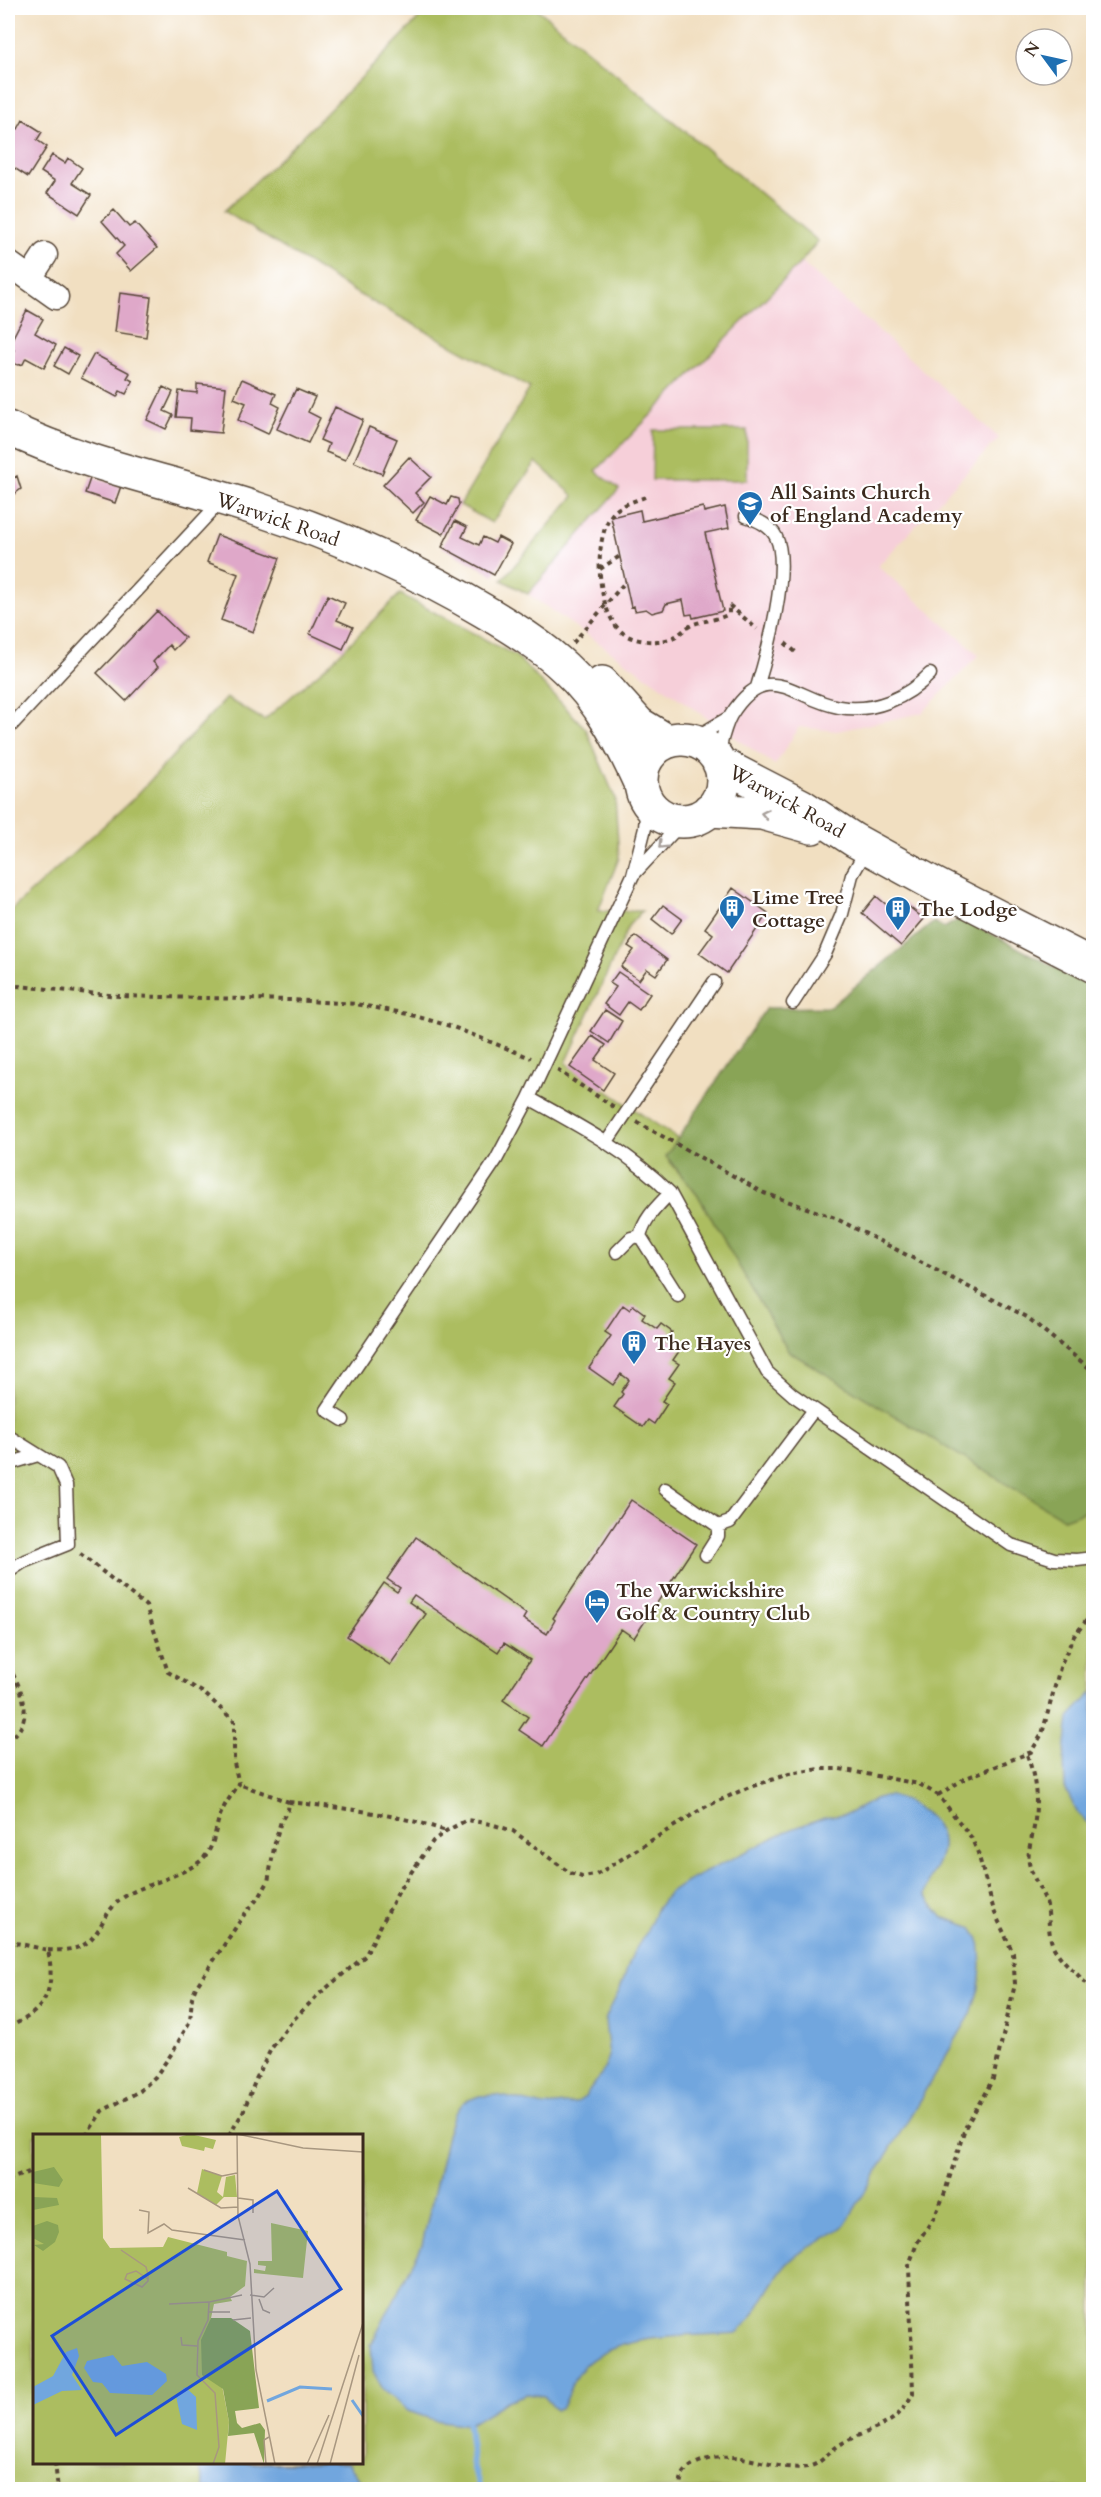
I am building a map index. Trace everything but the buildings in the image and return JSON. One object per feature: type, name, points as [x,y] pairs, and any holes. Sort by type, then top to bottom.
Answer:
[{"type":"street","points":[[30,278],[45,255]]},
{"type":"street","points":[[8,263],[56,297]]},
{"type":"street","name":"Warwick Road","points":[[8,428],[73,455],[257,509],[333,537],[427,579],[589,672],[639,724],[675,740]]},
{"type":"street","name":"Warwick Road","points":[[548,649],[598,705],[621,743],[644,792]]},
{"type":"street","points":[[675,740],[702,744],[718,761],[722,772],[721,790],[701,815],[679,821],[668,818],[655,810],[644,792],[642,770],[647,759],[656,749],[675,740]]},
{"type":"street","name":"Warwick Road","points":[[718,761],[802,806],[861,843],[934,884],[1094,966]]},
{"type":"street","name":"Warwick Road","points":[[701,815],[762,813],[861,843]]},
{"type":"lane","points":[[8,729],[223,499]]},
{"type":"lane","points":[[718,761],[730,717],[741,701],[757,687],[772,636],[781,558],[779,545],[772,530],[746,516]]},
{"type":"lane","points":[[757,687],[781,685],[837,707],[865,707],[892,701],[913,689],[930,674]]},
{"type":"lane","points":[[675,740],[703,733],[730,717]]},
{"type":"lane","points":[[343,1420],[327,1410],[496,1160],[529,1098],[633,875],[645,828],[644,792]]},
{"type":"lane","points":[[633,875],[677,828],[701,815]]},
{"type":"lane","points":[[793,1003],[825,954],[842,914],[861,843]]},
{"type":"lane","points":[[606,1143],[714,982]]},
{"type":"lane","points":[[529,1098],[606,1143],[657,1179],[670,1193],[680,1207],[767,1372],[813,1411],[1011,1545],[1054,1559],[1094,1558]]},
{"type":"lane","points":[[670,1193],[650,1213],[643,1224],[640,1236],[678,1296]]},
{"type":"lane","points":[[617,1252],[631,1238],[640,1236]]},
{"type":"lane","points":[[718,1526],[730,1522],[813,1411]]},
{"type":"lane","points":[[8,1436],[58,1467],[66,1485],[69,1544],[23,1562],[8,1572]]},
{"type":"lane","points":[[8,1464],[38,1455]]},
{"type":"lane","points":[[665,1490],[718,1526]]},
{"type":"lane","points":[[706,1555],[718,1536],[718,1526]]},
{"type":"path","points":[[645,497],[614,512],[608,522],[601,548],[600,569],[605,604],[612,621],[624,634],[642,640],[659,642],[678,637],[692,625],[723,618],[729,614],[729,605],[761,633],[781,640],[798,654]]},
{"type":"path","points":[[600,569],[620,556]]},
{"type":"path","points":[[548,649],[605,604],[626,581]]},
{"type":"path","points":[[8,985],[119,996],[291,1000],[356,1004],[408,1014],[453,1028],[497,1047],[545,1062],[625,1114],[764,1193],[835,1218],[1027,1317],[1094,1372]]},
{"type":"path","points":[[16,1943],[48,1950],[82,1947],[98,1932],[116,1904],[126,1895],[196,1864],[206,1856],[222,1811],[239,1784],[234,1763],[234,1721],[204,1693],[168,1672],[146,1606],[69,1544]]},
{"type":"path","points":[[938,1795],[966,1778],[1031,1752],[1042,1734],[1060,1664],[1074,1636],[1094,1611]]},
{"type":"path","points":[[8,1666],[23,1692],[25,1709],[20,1727],[8,1740]]},
{"type":"path","points":[[1027,1755],[1034,1775],[1036,1792],[1036,1809],[1029,1855],[1031,1870],[1044,1898],[1051,1941],[1055,1951],[1087,1983],[1094,1997]]},
{"type":"path","points":[[230,2134],[243,2112],[271,2049],[292,2021],[318,1995],[365,1956],[401,1887],[433,1841],[467,1820],[502,1827],[532,1843],[570,1873],[582,1877],[596,1875],[705,1807],[747,1788],[789,1774],[819,1769],[840,1769],[919,1784],[938,1795],[970,1837],[978,1853],[994,1911],[1013,1953],[1015,1984],[993,2079],[965,2128],[945,2194],[935,2216],[917,2242],[909,2265],[913,2392],[905,2407],[893,2419],[838,2446],[823,2460],[810,2466],[783,2465],[729,2456],[710,2458],[687,2468],[681,2478],[680,2490]]},
{"type":"path","points":[[239,1784],[288,1802],[360,1810],[426,1824],[446,1831]]},
{"type":"path","points":[[87,2134],[102,2111],[140,2091],[155,2077],[172,2053],[190,2021],[192,1996],[196,1987],[268,1882],[275,1842],[281,1821],[288,1810],[288,1802]]},
{"type":"path","points":[[8,2027],[31,2016],[48,1994],[51,1970],[48,1950]]},
{"type":"path","points":[[8,2180],[33,2170]]},
{"type":"path","points":[[56,2464],[58,2490]]},
{"type":"shaded area","name":"All Saints Church of England Academy","points":[[801,262],[999,438],[878,566],[979,655],[922,713],[837,731],[799,727],[775,765],[528,594],[618,489],[596,471]]},
{"type":"green space","points":[[429,8],[536,8],[818,241],[801,262],[596,471],[619,489],[528,594],[502,580],[574,496],[536,462],[492,523],[460,505],[530,388],[358,294],[224,211],[277,162]]},
{"type":"green space","points":[[653,430],[747,430],[747,480],[652,480]]},
{"type":"green space","points":[[400,594],[516,656],[586,729],[615,798],[619,858],[598,911],[642,911],[629,925],[566,1063],[678,1139],[666,1157],[699,1197],[1064,1519],[1093,1508],[1093,2489],[8,2489],[8,913],[134,798],[226,698],[264,720],[328,665]]},
{"type":"green space","points":[[961,918],[1093,987],[1093,1508],[1064,1519],[788,1351],[699,1197],[666,1156],[766,1008],[830,1007],[934,922],[944,928]]},
{"type":"water","points":[[1093,1692],[1093,1828],[1078,1814],[1065,1788],[1064,1761],[1069,1717]]},
{"type":"water","points":[[889,1795],[921,1810],[937,1826],[942,1848],[925,1895],[942,1917],[971,1927],[979,1939],[981,1965],[979,1988],[971,2014],[845,2225],[801,2252],[787,2264],[751,2318],[737,2333],[637,2341],[600,2354],[581,2370],[561,2409],[556,2410],[544,2396],[527,2394],[507,2401],[468,2425],[434,2420],[408,2411],[384,2391],[373,2371],[371,2345],[422,2245],[447,2135],[454,2114],[464,2102],[479,2096],[497,2095],[544,2106],[576,2103],[585,2097],[604,2070],[609,2056],[605,2021],[607,2015],[620,1989],[633,1953],[646,1933],[656,1910],[668,1894],[686,1882],[787,1831],[824,1817],[850,1813],[877,1798]]},
{"type":"water","points":[[198,2464],[349,2464],[366,2489],[205,2489]]},
{"type":"waterway","points":[[468,2425],[472,2461],[480,2490]]},
{"type":"place","name":"All Saints Church of England Academy","points":[[750,527]]},
{"type":"place","name":"Lime Tree Cottage","points":[[732,931]]},
{"type":"place","name":"The Lodge","points":[[898,932]]},
{"type":"place","name":"The Hayes","points":[[634,1366]]},
{"type":"place","name":"The Warwickshire Golf & Country Club","points":[[597,1625]]}]
